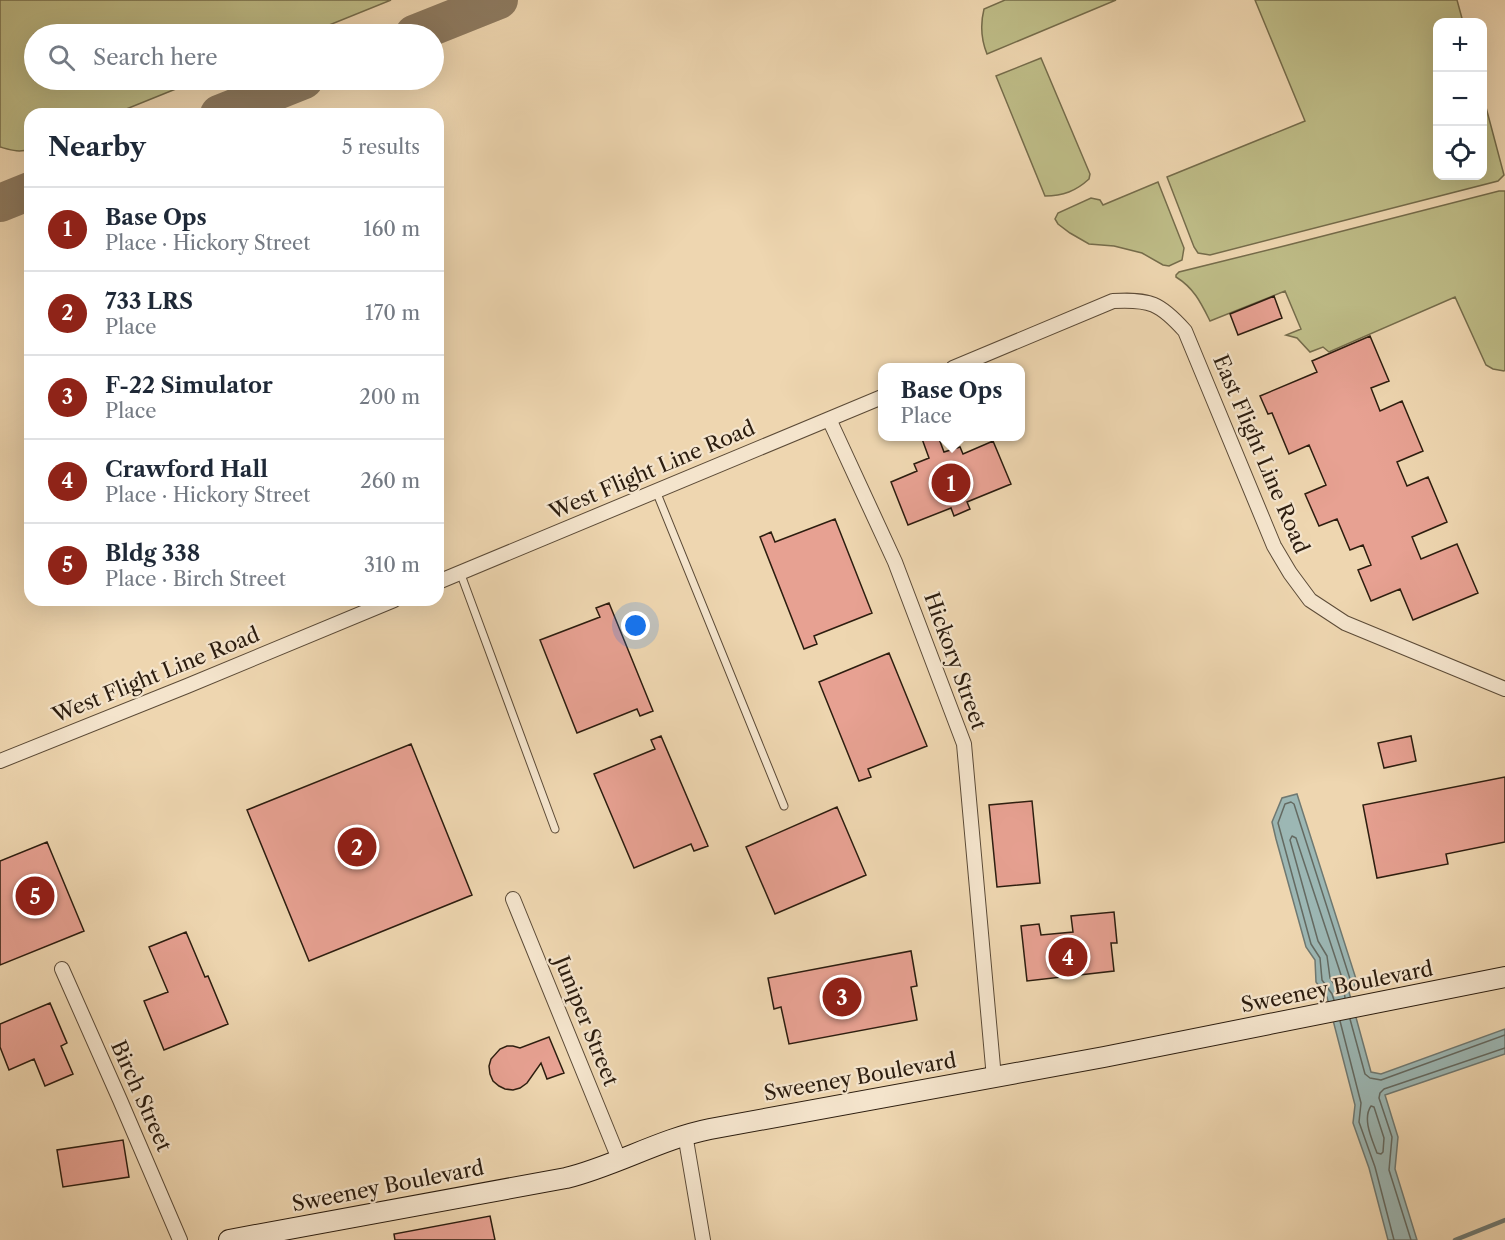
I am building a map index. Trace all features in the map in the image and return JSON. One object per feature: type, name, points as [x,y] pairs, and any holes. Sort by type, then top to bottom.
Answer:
[{"type":"main road","name":"Sweeney Boulevard","points":[[229,1240],[566,1178],[685,1134],[994,1078],[1505,977]]},
{"type":"street","name":"East Flight Line Road","points":[[965,363],[1113,301],[1136,300],[1153,304],[1170,314],[1185,331],[1274,546],[1310,600],[1345,623],[1505,689]]},
{"type":"street","name":"West Flight Line Road","points":[[444,579],[878,399]]},
{"type":"street","name":"Hickory Street","points":[[829,419],[895,562],[964,744],[994,1078]]},
{"type":"street","name":"West Flight Line Road","points":[[0,761],[379,606]]},
{"type":"street","name":"Juniper Street","points":[[513,899],[619,1160]]},
{"type":"street","name":"Birch Street","points":[[62,969],[180,1240]]},
{"type":"street","points":[[685,1134],[703,1240]]},
{"type":"lane","points":[[656,491],[784,806]]},
{"type":"lane","points":[[460,572],[555,828]]},
{"type":"shaded area","points":[[0,0],[391,0],[332,24],[24,24],[24,90],[173,90],[129,108],[24,108],[24,150],[0,147]]},
{"type":"shaded area","points":[[1005,0],[1116,0],[987,54],[982,32],[984,9]]},
{"type":"shaded area","points":[[1255,0],[1457,0],[1462,18],[1433,18],[1433,180],[1487,180],[1487,111],[1504,175],[1498,181],[1210,255],[1198,253],[1167,177],[1305,121]]},
{"type":"shaded area","points":[[1041,58],[1090,174],[1089,179],[1074,190],[1052,196],[1045,196],[996,76]]},
{"type":"shaded area","points":[[1158,182],[1184,248],[1182,260],[1169,266],[1142,253],[1114,246],[1089,244],[1070,233],[1055,219],[1058,213],[1091,198],[1100,200],[1103,205]]},
{"type":"shaded area","points":[[1505,191],[1504,371],[1486,365],[1455,297],[1329,352],[1323,347],[1310,352],[1297,338],[1286,335],[1301,329],[1285,291],[1210,321],[1192,291],[1176,277],[1179,272]]},
{"type":"water","points":[[1297,794],[1357,982],[1349,992],[1371,1072],[1381,1074],[1505,1029],[1505,1054],[1385,1095],[1398,1137],[1395,1169],[1417,1240],[1388,1240],[1369,1168],[1353,1123],[1355,1105],[1327,997],[1316,982],[1315,960],[1306,947],[1276,839],[1272,822],[1282,798]]},
{"type":"building","points":[[1274,296],[1282,318],[1238,335],[1230,314]]},
{"type":"building","points":[[1370,336],[1389,381],[1371,388],[1380,411],[1402,401],[1423,451],[1397,462],[1407,486],[1428,477],[1447,522],[1412,537],[1421,559],[1457,544],[1478,593],[1413,620],[1400,589],[1371,601],[1358,570],[1371,565],[1363,545],[1350,550],[1337,519],[1319,526],[1305,494],[1326,485],[1309,445],[1289,454],[1272,413],[1268,414],[1260,396],[1317,372],[1312,361]]},
{"type":"building","points":[[923,441],[940,441],[944,452],[960,447],[963,454],[993,441],[1011,484],[967,502],[970,509],[954,516],[951,508],[908,525],[891,482],[917,471],[914,464],[929,458]]},
{"type":"building","points":[[835,519],[872,613],[814,636],[817,644],[804,649],[760,537],[771,532],[775,542]]},
{"type":"building","points":[[609,603],[653,711],[640,716],[637,709],[577,733],[540,640],[600,617],[596,608]]},
{"type":"building","points":[[889,653],[927,746],[868,769],[871,777],[859,781],[819,682]]},
{"type":"building","points":[[661,736],[708,846],[694,851],[691,844],[634,868],[594,774],[655,749],[651,740]]},
{"type":"building","points":[[1411,736],[1416,761],[1384,768],[1378,743]]},
{"type":"building","points":[[411,744],[472,895],[309,961],[247,810]]},
{"type":"building","points":[[1505,777],[1505,842],[1446,854],[1448,864],[1377,878],[1363,805]]},
{"type":"building","points":[[1032,801],[1040,883],[997,887],[989,805]]},
{"type":"building","points":[[837,807],[866,875],[775,914],[746,847]]},
{"type":"building","points":[[47,842],[84,931],[0,965],[0,861]]},
{"type":"building","points":[[1114,912],[1117,943],[1111,943],[1114,971],[1027,981],[1021,926],[1039,924],[1041,935],[1073,932],[1071,916]]},
{"type":"building","points":[[186,932],[228,1024],[164,1050],[144,1001],[168,992],[149,947]]},
{"type":"building","points":[[911,951],[917,986],[911,987],[917,1020],[789,1044],[781,1007],[774,1009],[768,978]]},
{"type":"building","points":[[50,1003],[67,1043],[61,1046],[73,1074],[45,1086],[34,1059],[9,1070],[0,1047],[0,1024]]},
{"type":"building","points":[[549,1037],[564,1073],[547,1079],[541,1063],[527,1083],[520,1088],[505,1089],[493,1081],[489,1066],[491,1059],[500,1049],[507,1046],[520,1048]]},
{"type":"building","points":[[123,1140],[129,1177],[63,1187],[57,1150]]},
{"type":"building","points":[[490,1216],[495,1240],[395,1240],[394,1234]]},
{"type":"waterway","points":[[1455,1240],[1505,1220]]},
{"type":"taxiway","points":[[439,24],[499,0]]},
{"type":"taxiway","points":[[234,108],[279,90]]},
{"type":"taxiway","points":[[0,203],[24,193]]},
{"type":"place","name":"Base Ops","points":[[951,483]]},
{"type":"place","name":"733 LRS","points":[[357,847]]},
{"type":"place","name":"Bldg 338","points":[[35,896]]},
{"type":"place","name":"Crawford Hall","points":[[1068,957]]},
{"type":"place","name":"F-22 Simulator","points":[[842,997]]}]
